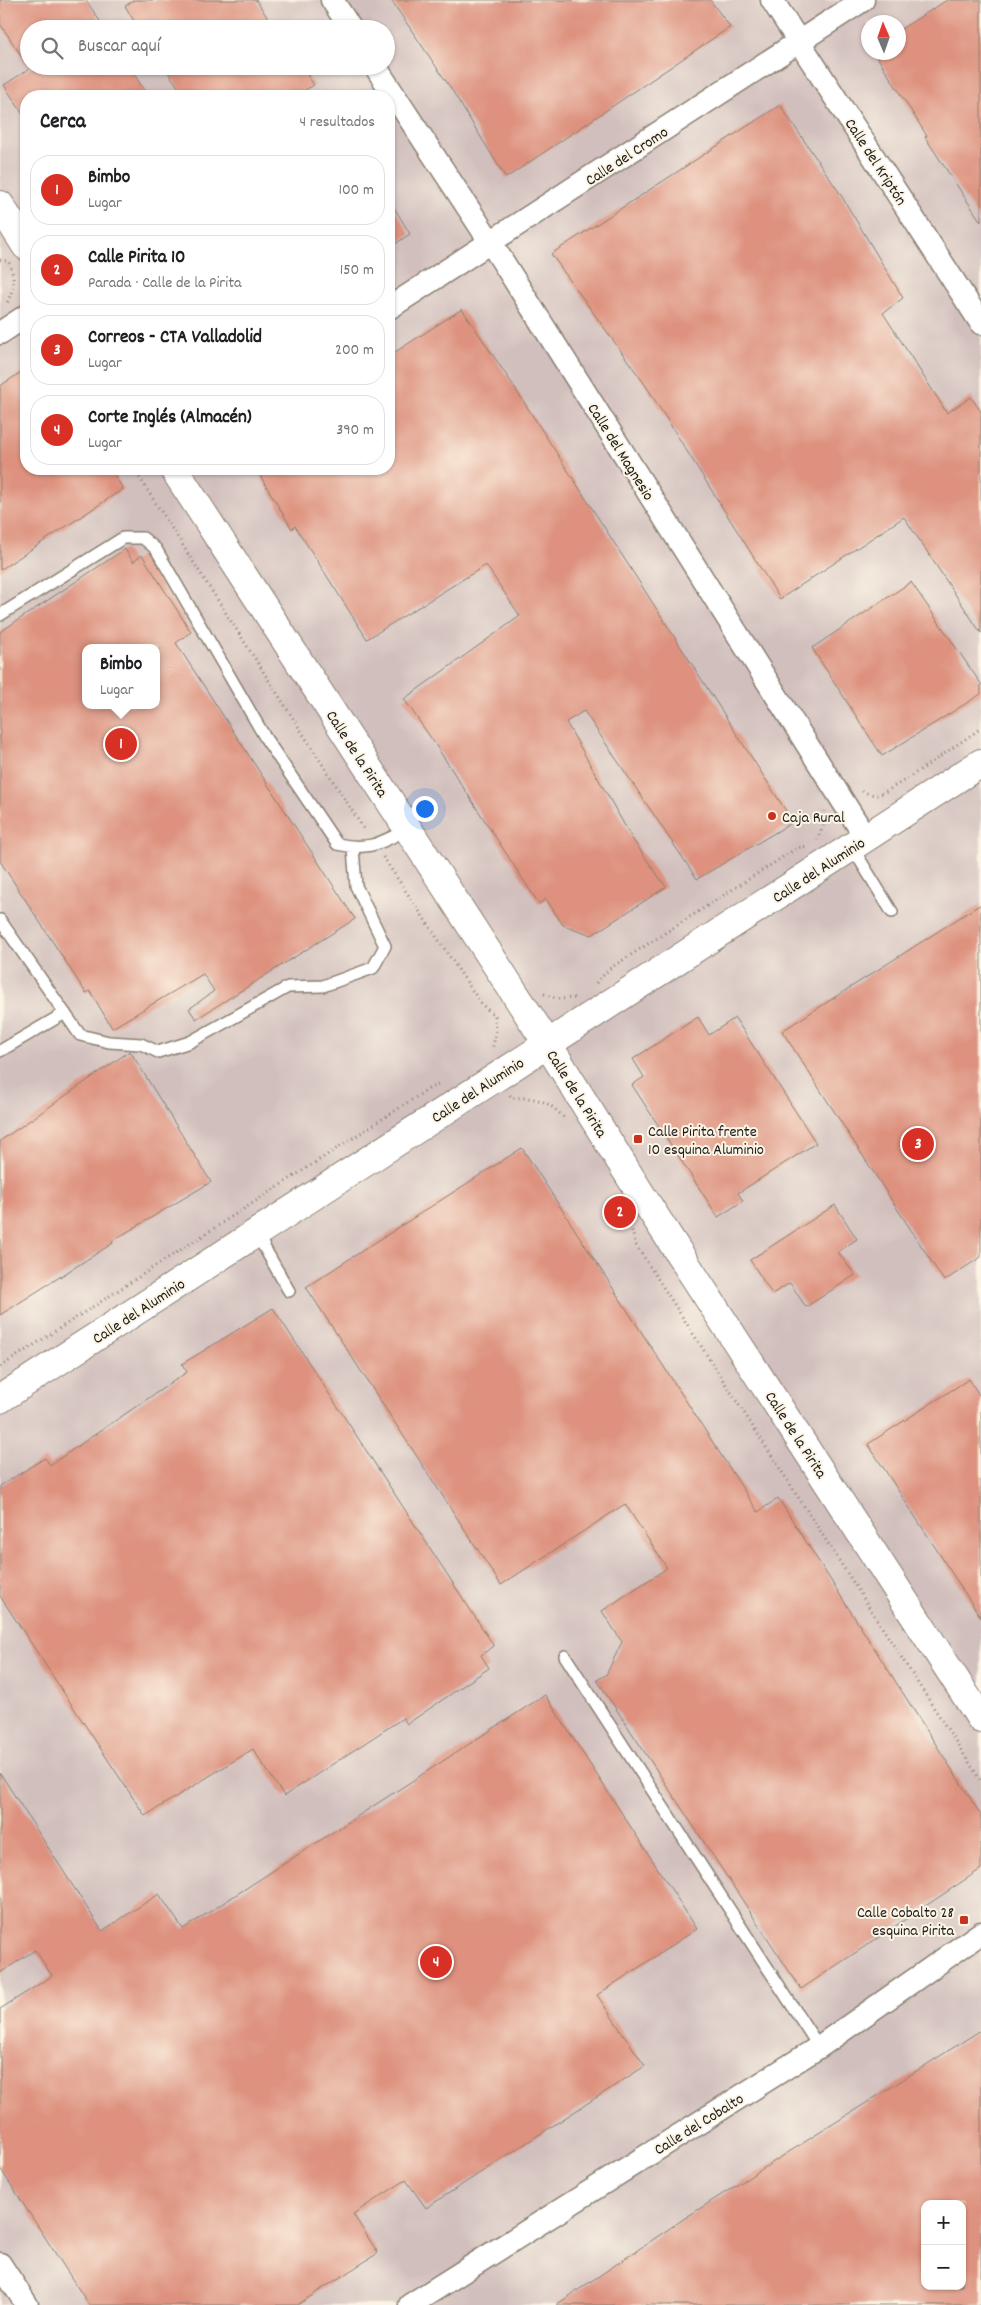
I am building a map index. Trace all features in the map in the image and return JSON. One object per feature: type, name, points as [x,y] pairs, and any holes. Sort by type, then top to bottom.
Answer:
[{"type":"street","points":[[332,0],[345,20]]},
{"type":"street","name":"Calle del Kriptón","points":[[772,0],[981,323]]},
{"type":"street","name":"Calle del Cromo","points":[[395,304],[863,0]]},
{"type":"street","name":"Calle del Magnesio","points":[[381,75],[391,90]]},
{"type":"street","name":"Calle del Magnesio","points":[[395,97],[491,243],[859,843]]},
{"type":"street","points":[[0,205],[20,237]]},
{"type":"street","points":[[0,333],[20,320]]},
{"type":"street","name":"Calle de la Pirita","points":[[178,475],[548,1043],[642,1196],[981,1718]]},
{"type":"street","name":"Calle del Aluminio","points":[[0,1399],[981,764]]},
{"type":"street","name":"Calle del Cobalto","points":[[410,2305],[819,2047],[981,1934]]},
{"type":"street","points":[[0,2264],[26,2305]]},
{"type":"lane","points":[[0,615],[123,538],[143,538],[156,549],[271,748],[337,844],[353,848],[375,845],[408,828]]},
{"type":"lane","points":[[859,843],[892,912]]},
{"type":"lane","points":[[0,920],[80,1035],[109,1042],[141,1044],[158,1052],[190,1042],[288,987],[323,986],[374,968],[384,946],[356,886],[353,848]]},
{"type":"lane","points":[[0,1051],[65,1013]]},
{"type":"lane","points":[[256,1233],[289,1291]]},
{"type":"lane","points":[[565,1656],[819,2047]]},
{"type":"path","points":[[0,260],[8,261],[13,271],[13,292],[5,308]]},
{"type":"path","points":[[138,475],[375,845],[482,1004],[495,1016],[496,1033],[493,1049],[489,1053]]},
{"type":"path","points":[[859,789],[878,795],[891,790],[981,728]]},
{"type":"path","points":[[592,989],[609,969],[797,848],[809,846],[820,837],[824,824],[822,804]]},
{"type":"path","points":[[540,990],[545,995],[558,999],[573,999],[579,995]]},
{"type":"path","points":[[0,1367],[430,1088],[447,1081]]},
{"type":"path","points":[[512,1098],[541,1100],[554,1108],[569,1126]]},
{"type":"path","points":[[628,1215],[636,1245],[981,1781]]},
{"type":"shaded area","points":[[0,0],[981,0],[981,2305],[0,2305]]},
{"type":"building","points":[[0,0],[86,0],[99,20],[20,20],[20,54],[0,24]]},
{"type":"building","points":[[134,0],[256,0],[269,20],[134,20],[125,6]]},
{"type":"building","points":[[391,0],[710,0],[730,27],[506,178],[450,87]]},
{"type":"building","points":[[947,0],[981,0],[981,222],[925,137],[927,136],[879,60],[906,60],[906,26]]},
{"type":"building","points":[[20,75],[135,75],[144,90],[20,90],[20,110],[4,85]]},
{"type":"building","points":[[170,75],[307,75],[314,85],[305,90],[180,90]]},
{"type":"building","points":[[780,105],[839,192],[903,298],[883,313],[947,413],[971,397],[981,412],[981,633],[904,517],[780,599],[646,386],[551,254]]},
{"type":"building","points":[[395,209],[410,234],[395,244]]},
{"type":"building","points":[[462,309],[513,385],[793,822],[697,879],[584,711],[566,722],[633,840],[666,887],[592,935],[563,925],[546,899],[539,904],[404,699],[520,616],[486,565],[367,639],[295,526],[292,529],[260,475],[395,475],[395,352]]},
{"type":"building","points":[[20,373],[20,475],[115,475],[123,489],[0,570],[0,386]]},
{"type":"building","points":[[125,549],[133,562],[142,555],[191,632],[176,643],[355,919],[196,1019],[189,1009],[214,991],[203,974],[112,1028],[90,991],[86,993],[0,861],[0,632]]},
{"type":"building","points":[[911,582],[981,684],[981,694],[882,756],[812,648]]},
{"type":"building","points":[[981,904],[981,1257],[944,1281],[782,1031]]},
{"type":"building","points":[[698,1017],[709,1035],[735,1018],[816,1143],[738,1193],[743,1201],[718,1217],[632,1085],[644,1077],[633,1059]]},
{"type":"building","points":[[130,1051],[211,1182],[112,1241],[113,1243],[0,1315],[0,1141]]},
{"type":"building","points":[[522,1148],[758,1512],[778,1498],[981,1815],[981,1869],[801,1989],[597,1680],[606,1675],[622,1642],[602,1611],[667,1568],[625,1504],[501,1585],[306,1287]]},
{"type":"building","points":[[835,1205],[857,1239],[838,1252],[855,1275],[806,1307],[790,1283],[772,1294],[750,1260]]},
{"type":"building","points":[[273,1308],[494,1646],[481,1655],[489,1668],[407,1724],[403,1718],[284,1796],[253,1749],[145,1816],[0,1596],[0,1486],[45,1458],[50,1465],[187,1372],[182,1364]]},
{"type":"building","points":[[969,1379],[981,1398],[981,1618],[868,1444]]},
{"type":"building","points":[[545,1695],[697,1929],[597,1995],[645,2066],[426,2208],[406,2180],[353,2214],[378,2253],[297,2305],[89,2305],[0,2168],[0,2009],[52,1976],[35,1950],[0,1973],[0,1773],[102,1931],[159,1894],[183,1929]]},
{"type":"building","points":[[981,2030],[981,2305],[556,2305],[685,2218]]},
{"type":"place","name":"Bimbo","points":[[121,744]]},
{"type":"place","name":"Caja Rural","points":[[772,816]]},
{"type":"place","name":"Calle Pirita frente 10 esquina Aluminio","points":[[638,1139]]},
{"type":"place","name":"Correos - CTA Valladolid","points":[[918,1144]]},
{"type":"place","name":"Calle Pirita 10","points":[[620,1212]]},
{"type":"place","name":"Calle Cobalto 28 esquina Pirita","points":[[964,1920]]},
{"type":"place","name":"Corte Inglés (Almacén)","points":[[436,1962]]}]
